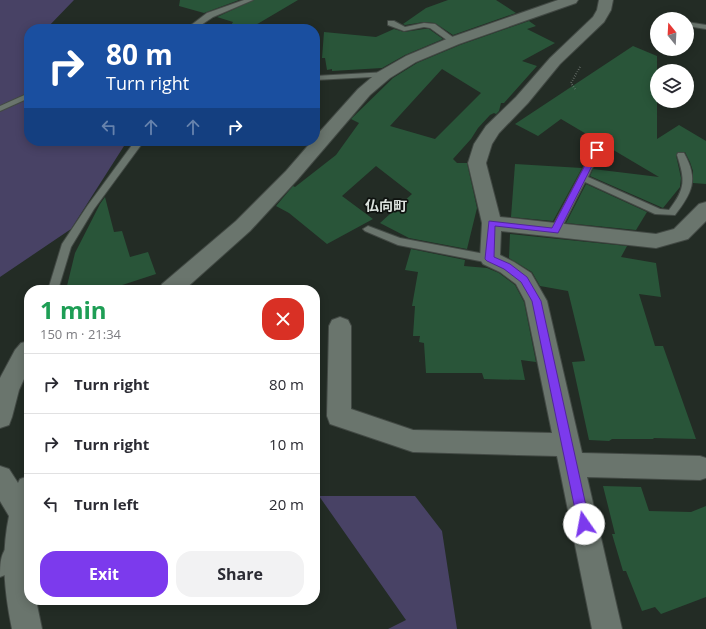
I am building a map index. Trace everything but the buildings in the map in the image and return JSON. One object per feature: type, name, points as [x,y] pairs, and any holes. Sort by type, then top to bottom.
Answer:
[{"type":"street","points":[[320,143],[364,92],[387,74],[411,60],[454,41],[571,0]]},
{"type":"street","points":[[606,0],[604,10],[599,19],[555,61],[522,100],[492,130],[483,144],[477,163],[492,223],[490,259],[507,267],[524,279],[536,301],[607,629]]},
{"type":"street","points":[[172,285],[243,226],[292,175],[317,146]]},
{"type":"street","points":[[492,223],[656,242],[681,234],[706,209]]},
{"type":"street","points":[[340,326],[339,416],[412,441],[700,468]]},
{"type":"street","points":[[0,416],[18,364],[24,356]]},
{"type":"street","points":[[0,478],[24,498]]},
{"type":"street","points":[[24,510],[18,542],[19,589],[27,629]]},
{"type":"lane","points":[[197,24],[210,15],[250,0]]},
{"type":"lane","points":[[391,23],[404,29],[424,25],[432,26],[454,41]]},
{"type":"lane","points":[[694,25],[706,27]]},
{"type":"lane","points":[[320,78],[387,74]]},
{"type":"lane","points":[[0,109],[24,97]]},
{"type":"lane","points":[[55,285],[66,247],[91,207],[136,146]]},
{"type":"lane","points":[[555,231],[597,150]]},
{"type":"lane","points":[[583,178],[658,212],[672,213],[685,196],[689,182],[681,156]]},
{"type":"lane","points":[[368,229],[398,241],[490,259]]},
{"type":"lane","points":[[0,570],[18,542]]},
{"type":"shaded area","points":[[0,0],[74,0],[51,24],[24,24],[24,146],[124,146],[71,229],[0,277]]},
{"type":"shaded area","points":[[320,496],[415,496],[442,531],[457,629],[388,629],[406,620]]},
{"type":"district","name":"仏向町","points":[[386,205]]},
{"type":"route","points":[[584,524],[536,301],[524,279],[507,267],[490,259],[492,223],[555,231],[597,150]]}]
